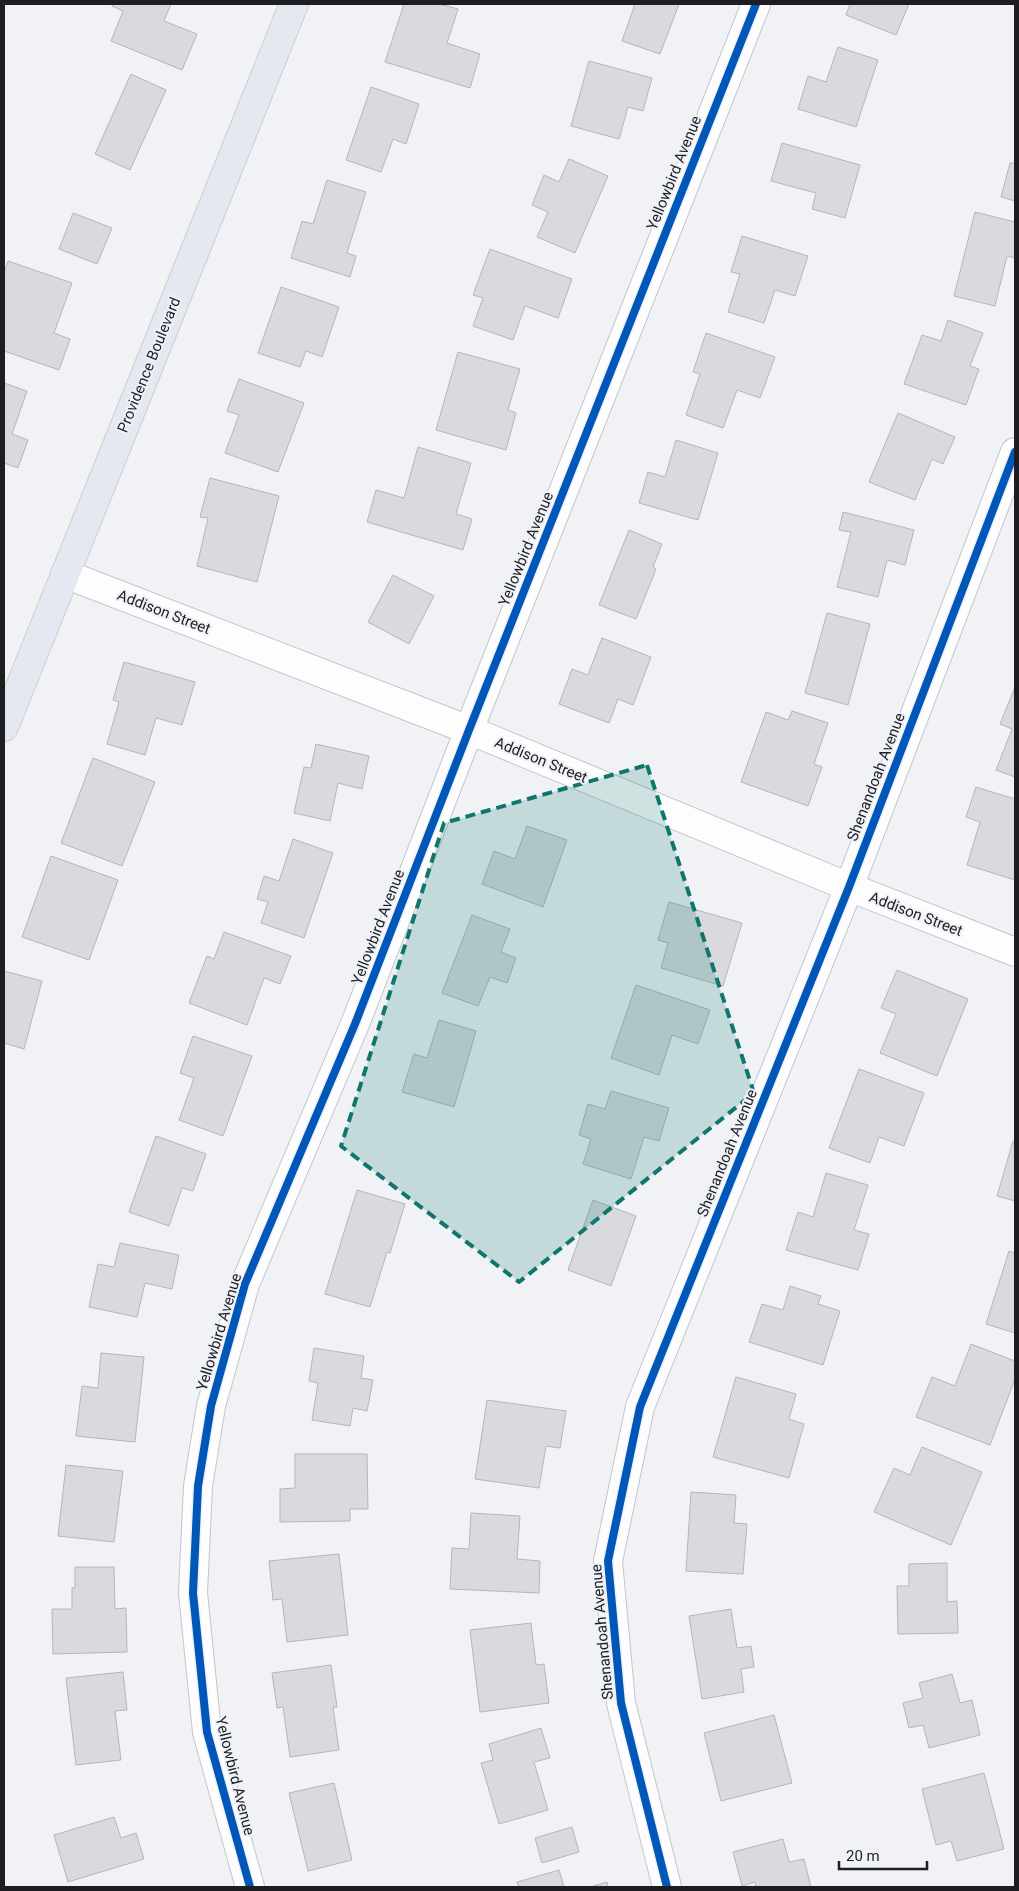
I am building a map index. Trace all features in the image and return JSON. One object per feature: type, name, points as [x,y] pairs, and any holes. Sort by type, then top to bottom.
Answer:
[{"type":"main road","name":"Providence Boulevard","points":[[4,727],[294,4]]},
{"type":"street","name":"Yellowbird Avenue","points":[[250,1887],[207,1732],[193,1593],[198,1486],[211,1406],[245,1284],[355,1024],[756,4]]},
{"type":"street","name":"Shenandoah Avenue","points":[[667,1887],[620,1703],[608,1561],[640,1407],[849,888],[1015,452]]},
{"type":"street","name":"Addison Street","points":[[65,574],[469,730],[849,888],[1015,952]]},
{"type":"highlighted area","points":[[647,765],[754,1093],[519,1282],[341,1146],[444,823]]},
{"type":"building","points":[[113,4],[171,4],[164,21],[197,34],[182,70],[111,41],[123,11],[112,6]]},
{"type":"building","points":[[404,4],[439,4],[458,9],[447,43],[480,54],[470,88],[385,62]]},
{"type":"building","points":[[635,4],[679,4],[660,54],[622,41]]},
{"type":"building","points":[[850,4],[909,4],[896,35],[846,15]]},
{"type":"building","points":[[838,47],[878,60],[856,127],[798,109],[808,76],[826,82]]},
{"type":"building","points":[[589,61],[652,78],[643,111],[628,107],[619,139],[571,126]]},
{"type":"building","points":[[131,74],[166,90],[130,170],[95,154]]},
{"type":"building","points":[[371,87],[419,104],[406,144],[393,139],[381,172],[346,160]]},
{"type":"building","points":[[782,143],[860,165],[845,218],[812,209],[816,193],[771,181]]},
{"type":"building","points":[[569,159],[608,176],[575,253],[537,237],[548,212],[532,205],[544,175],[559,182]]},
{"type":"building","points":[[1010,163],[1015,163],[1015,201],[1001,197]]},
{"type":"building","points":[[327,180],[366,192],[347,253],[356,256],[350,277],[291,258],[302,221],[313,224]]},
{"type":"building","points":[[975,212],[1015,222],[1015,258],[1007,256],[995,306],[954,296]]},
{"type":"building","points":[[73,213],[112,228],[97,264],[59,249]]},
{"type":"building","points":[[742,236],[808,256],[795,296],[775,290],[764,323],[728,312],[740,274],[731,272]]},
{"type":"building","points":[[490,249],[572,279],[558,318],[525,306],[513,340],[473,326],[483,298],[473,295]]},
{"type":"building","points":[[8,261],[72,283],[54,333],[70,339],[59,370],[4,351],[4,273]]},
{"type":"building","points":[[281,287],[339,307],[322,357],[306,351],[300,367],[258,353]]},
{"type":"building","points":[[948,320],[983,333],[970,366],[979,369],[966,405],[904,384],[922,335],[941,341]]},
{"type":"building","points":[[706,333],[775,357],[760,398],[737,390],[723,428],[686,415],[700,374],[693,372]]},
{"type":"building","points":[[458,352],[520,369],[508,410],[516,413],[506,450],[436,430]]},
{"type":"building","points":[[239,379],[304,403],[278,472],[225,453],[239,415],[227,411]]},
{"type":"building","points":[[4,383],[27,391],[12,434],[28,440],[18,468],[4,463]]},
{"type":"building","points":[[898,413],[955,437],[943,464],[932,459],[915,500],[869,482]]},
{"type":"building","points":[[676,440],[718,453],[698,520],[639,503],[648,472],[665,477]]},
{"type":"building","points":[[418,447],[471,463],[456,514],[472,519],[463,550],[367,522],[376,490],[404,498]]},
{"type":"building","points":[[210,478],[279,496],[257,582],[197,566],[208,518],[200,517]]},
{"type":"building","points":[[843,512],[914,530],[905,565],[887,560],[878,597],[837,587],[851,532],[839,530]]},
{"type":"building","points":[[629,530],[662,544],[653,567],[656,569],[636,619],[599,605]]},
{"type":"building","points":[[393,575],[434,596],[409,644],[368,622]]},
{"type":"building","points":[[827,613],[870,624],[848,705],[805,693]]},
{"type":"building","points":[[602,638],[651,657],[633,705],[618,699],[609,723],[559,704],[572,669],[588,675]]},
{"type":"building","points":[[124,662],[195,682],[182,725],[156,718],[145,755],[107,744],[119,702],[113,700]]},
{"type":"building","points":[[1015,687],[1015,777],[996,770],[1012,729],[1000,724]]},
{"type":"building","points":[[792,711],[828,723],[814,764],[822,767],[808,806],[741,782],[766,712],[788,720]]},
{"type":"building","points":[[316,744],[369,756],[362,789],[338,783],[330,821],[294,813],[304,767],[311,768]]},
{"type":"building","points":[[93,758],[155,782],[122,866],[61,843]]},
{"type":"building","points":[[976,787],[1015,799],[1015,880],[967,865],[980,822],[966,817]]},
{"type":"building","points":[[527,826],[567,840],[543,907],[482,884],[494,851],[515,859]]},
{"type":"building","points":[[293,839],[333,853],[304,938],[261,923],[268,902],[257,899],[264,876],[279,881]]},
{"type":"building","points":[[51,856],[118,880],[89,960],[22,937]]},
{"type":"building","points":[[669,902],[742,923],[723,986],[661,968],[668,943],[658,940]]},
{"type":"building","points":[[472,915],[510,929],[501,952],[516,958],[507,983],[490,977],[478,1006],[442,993]]},
{"type":"building","points":[[224,932],[291,956],[280,984],[264,978],[247,1025],[189,1003],[207,956],[214,959]]},
{"type":"building","points":[[897,970],[968,999],[937,1076],[880,1053],[896,1014],[881,1008]]},
{"type":"building","points":[[4,971],[42,981],[24,1049],[4,1043]]},
{"type":"building","points":[[636,985],[710,1010],[698,1044],[672,1035],[659,1075],[611,1058]]},
{"type":"building","points":[[439,1020],[476,1031],[454,1107],[402,1092],[414,1054],[427,1058]]},
{"type":"building","points":[[193,1036],[252,1056],[223,1136],[179,1120],[194,1078],[180,1073]]},
{"type":"building","points":[[859,1069],[924,1093],[904,1146],[879,1137],[870,1163],[829,1148]]},
{"type":"building","points":[[611,1091],[669,1108],[659,1141],[644,1137],[631,1179],[583,1164],[591,1139],[579,1135],[588,1104],[605,1109]]},
{"type":"building","points":[[156,1136],[206,1154],[193,1191],[182,1188],[169,1226],[129,1212]]},
{"type":"building","points":[[1013,1141],[1015,1142],[1015,1201],[997,1196]]},
{"type":"building","points":[[826,1173],[868,1185],[854,1230],[869,1234],[858,1270],[786,1250],[798,1212],[813,1217]]},
{"type":"building","points":[[357,1190],[405,1204],[390,1253],[387,1252],[370,1307],[325,1294]]},
{"type":"building","points":[[593,1200],[636,1216],[611,1286],[568,1270]]},
{"type":"building","points":[[120,1243],[179,1255],[172,1289],[145,1283],[137,1317],[89,1307],[98,1264],[114,1267]]},
{"type":"building","points":[[1009,1251],[1015,1253],[1015,1333],[986,1324]]},
{"type":"building","points":[[790,1286],[821,1296],[818,1304],[840,1311],[823,1365],[749,1342],[762,1304],[783,1310]]},
{"type":"building","points":[[971,1344],[1015,1361],[1015,1379],[990,1445],[916,1417],[932,1377],[955,1386]]},
{"type":"building","points":[[314,1348],[364,1356],[361,1378],[373,1380],[367,1411],[353,1408],[350,1426],[312,1420],[318,1383],[309,1381]]},
{"type":"building","points":[[101,1353],[144,1357],[135,1442],[76,1436],[82,1386],[98,1388]]},
{"type":"building","points":[[736,1377],[796,1394],[789,1419],[804,1424],[789,1478],[713,1457]]},
{"type":"building","points":[[487,1400],[566,1411],[560,1448],[546,1446],[539,1488],[475,1479]]},
{"type":"building","points":[[922,1447],[982,1472],[951,1545],[874,1512],[894,1468],[910,1475]]},
{"type":"building","points":[[295,1454],[367,1454],[368,1509],[350,1509],[350,1521],[280,1522],[280,1489],[295,1488]]},
{"type":"building","points":[[66,1465],[123,1471],[114,1542],[58,1536]]},
{"type":"building","points":[[691,1492],[736,1495],[734,1523],[747,1524],[743,1574],[686,1571]]},
{"type":"building","points":[[471,1513],[520,1516],[517,1559],[540,1561],[539,1593],[450,1589],[452,1548],[469,1549]]},
{"type":"building","points":[[339,1554],[348,1635],[287,1642],[282,1599],[273,1600],[269,1561]]},
{"type":"building","points":[[947,1563],[947,1602],[957,1601],[958,1633],[898,1634],[897,1586],[909,1586],[909,1564]]},
{"type":"building","points":[[75,1567],[114,1567],[115,1609],[126,1608],[127,1652],[53,1654],[52,1609],[72,1609]]},
{"type":"building","points":[[731,1609],[737,1648],[751,1646],[754,1667],[741,1669],[744,1692],[702,1699],[689,1616]]},
{"type":"building","points":[[531,1623],[536,1665],[544,1664],[549,1703],[480,1712],[470,1630]]},
{"type":"building","points":[[331,1665],[337,1707],[333,1707],[339,1750],[290,1757],[283,1707],[277,1708],[272,1673]]},
{"type":"building","points":[[123,1672],[127,1710],[115,1711],[121,1760],[76,1765],[66,1678]]},
{"type":"building","points":[[952,1674],[960,1703],[972,1700],[980,1735],[929,1748],[923,1725],[909,1728],[903,1703],[923,1698],[919,1683]]},
{"type":"building","points":[[774,1715],[792,1783],[721,1801],[704,1733]]},
{"type":"building","points":[[541,1728],[550,1758],[534,1762],[548,1810],[499,1824],[481,1763],[493,1760],[489,1744]]},
{"type":"building","points":[[984,1773],[1004,1849],[957,1861],[951,1841],[936,1845],[922,1789]]},
{"type":"building","points":[[334,1783],[352,1860],[308,1871],[289,1793]]},
{"type":"building","points":[[114,1817],[121,1838],[136,1833],[144,1859],[68,1882],[54,1835]]},
{"type":"building","points":[[572,1827],[579,1852],[542,1863],[535,1838]]},
{"type":"building","points":[[783,1839],[789,1862],[804,1859],[811,1887],[756,1887],[755,1882],[742,1886],[733,1852]]},
{"type":"building","points":[[559,1870],[564,1887],[519,1887],[517,1882]]},
{"type":"building","points":[[607,1882],[608,1887],[590,1887]]},
{"type":"cycle path","points":[[250,1887],[207,1732],[193,1593],[198,1486],[211,1406],[245,1284],[355,1024],[756,4]]},
{"type":"cycle path","points":[[667,1887],[621,1703],[608,1561],[640,1407],[849,887],[1015,452]]}]
